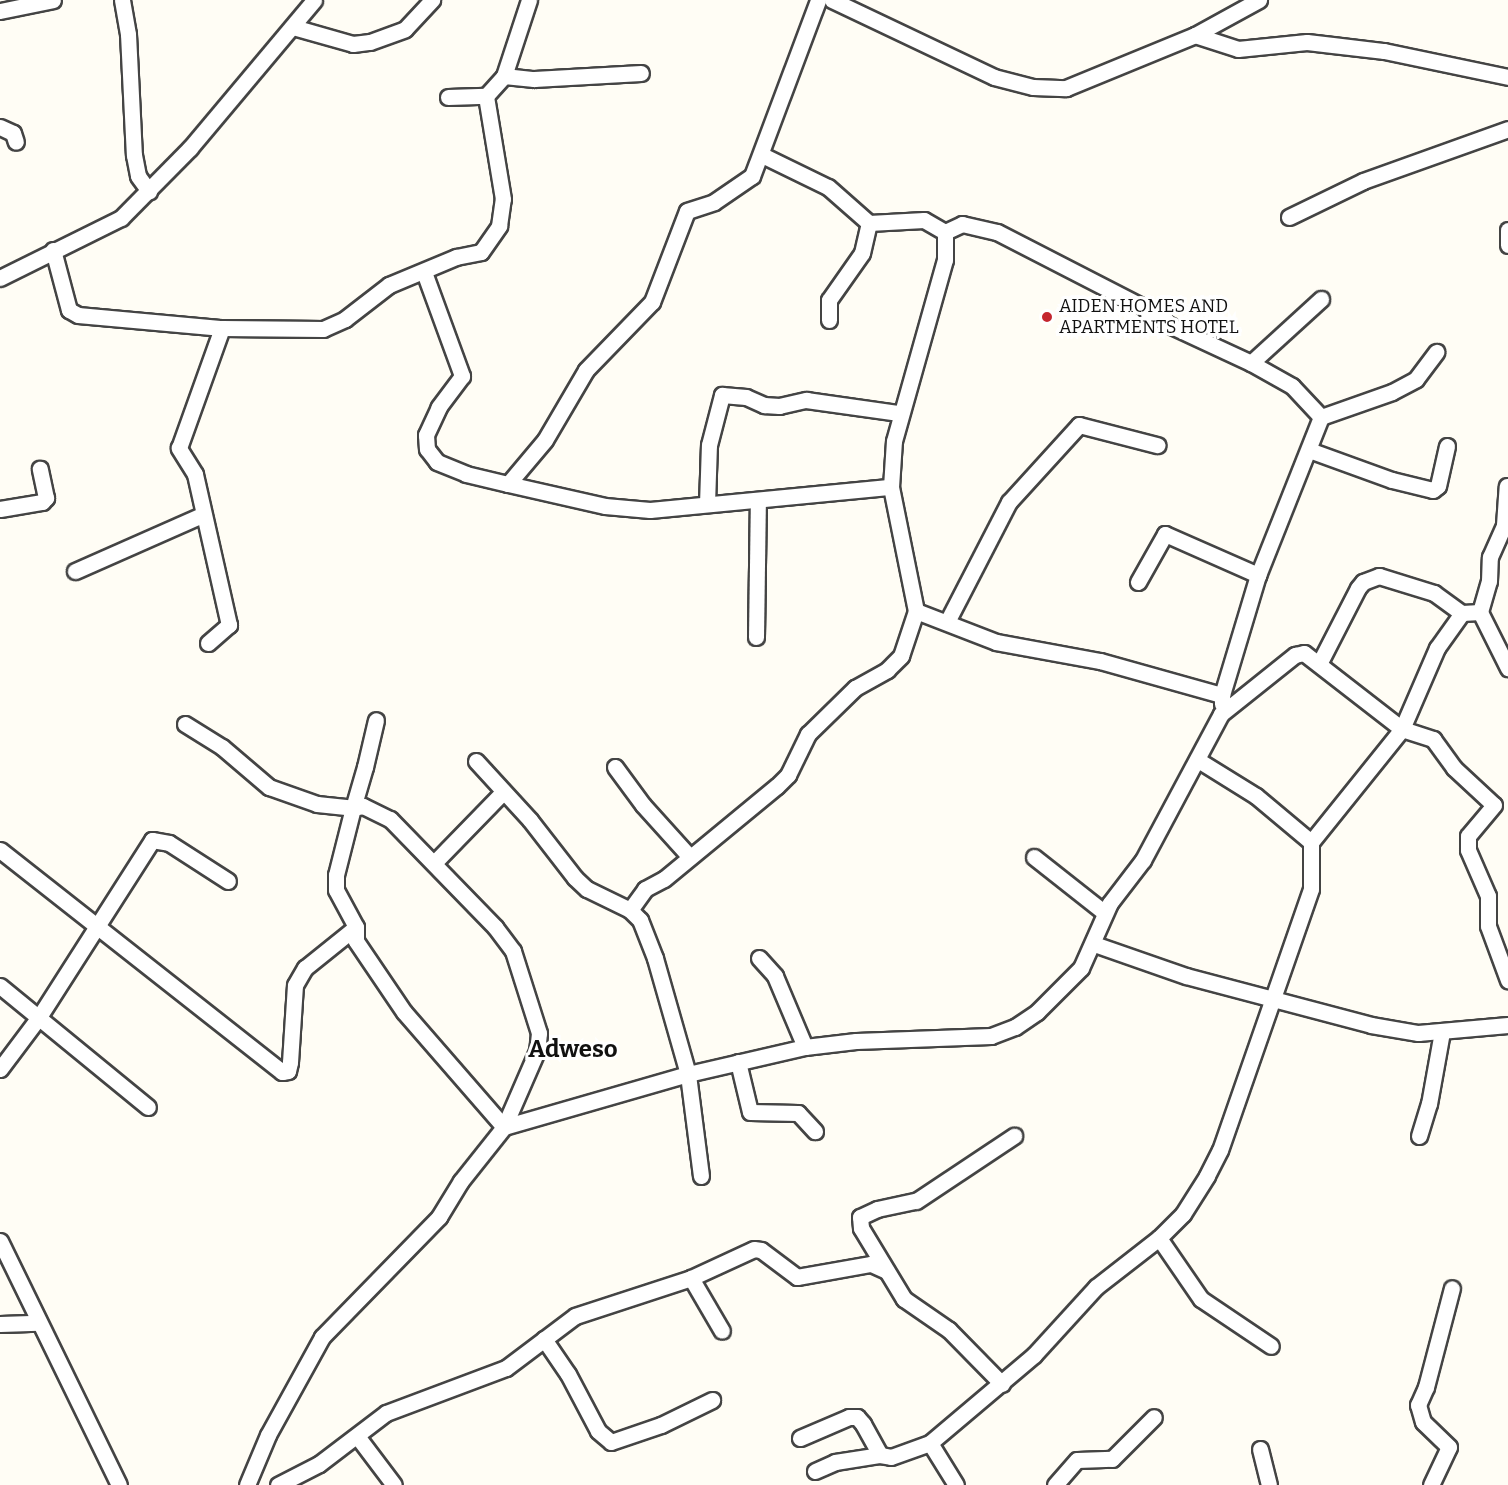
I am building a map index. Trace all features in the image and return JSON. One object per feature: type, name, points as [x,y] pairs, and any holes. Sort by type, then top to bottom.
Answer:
[{"type":"street","points":[[0,11],[35,1],[53,0]]},
{"type":"street","points":[[122,0],[128,34],[134,155],[138,176],[149,191]]},
{"type":"street","points":[[0,278],[121,218],[149,191],[314,0]]},
{"type":"street","points":[[293,27],[353,44],[370,42],[405,29],[432,0]]},
{"type":"street","points":[[448,97],[486,96],[504,76],[529,0]]},
{"type":"street","points":[[508,484],[545,440],[586,370],[652,302],[687,211],[714,202],[747,181],[762,155],[818,0]]},
{"type":"street","points":[[832,0],[994,77],[1033,87],[1066,88],[1196,35],[1259,0]]},
{"type":"street","points":[[1196,35],[1238,49],[1307,42],[1384,51],[1508,77]]},
{"type":"street","points":[[504,76],[534,79],[641,74]]},
{"type":"street","points":[[53,250],[69,310],[78,315],[222,328],[323,329],[345,319],[389,285],[456,257],[481,252],[499,226],[503,199],[486,96]]},
{"type":"street","points":[[0,127],[13,133],[16,142]]},
{"type":"street","points":[[1289,217],[1363,181],[1508,129]]},
{"type":"street","points":[[762,155],[828,187],[869,223],[924,220],[945,232]]},
{"type":"street","points":[[829,320],[829,300],[862,253],[869,223]]},
{"type":"street","points":[[945,232],[962,224],[997,232],[1143,307],[1167,324],[1251,363],[1293,387],[1321,417]]},
{"type":"street","points":[[1508,230],[1508,245]]},
{"type":"street","points":[[630,910],[645,889],[690,857],[788,775],[799,746],[832,708],[855,688],[896,664],[916,611],[891,487],[899,413],[945,260],[945,232]]},
{"type":"street","points":[[424,272],[462,376],[439,407],[426,435],[427,449],[437,462],[466,474],[508,484],[616,507],[650,510],[758,502],[891,487]]},
{"type":"street","points":[[1251,363],[1321,299]]},
{"type":"street","points":[[208,643],[229,625],[202,515],[195,474],[179,448],[222,328]]},
{"type":"street","points":[[1321,417],[1392,392],[1416,379],[1436,352]]},
{"type":"street","points":[[707,504],[709,445],[722,395],[746,397],[764,405],[779,406],[807,400],[899,413]]},
{"type":"street","points":[[504,1126],[688,1074],[805,1047],[856,1041],[991,1036],[1037,1012],[1081,968],[1094,944],[1105,913],[1143,860],[1221,714],[1222,695],[1258,575],[1321,417]]},
{"type":"street","points":[[946,622],[1009,502],[1079,425],[1157,445]]},
{"type":"street","points":[[1309,450],[1392,480],[1433,490],[1438,486],[1447,446]]},
{"type":"street","points":[[0,509],[42,502],[46,498],[40,470]]},
{"type":"street","points":[[1507,486],[1506,526],[1490,557],[1489,581],[1480,612],[1508,668]]},
{"type":"street","points":[[756,637],[758,502]]},
{"type":"street","points":[[75,572],[202,515]]},
{"type":"street","points":[[1138,582],[1165,534],[1258,575]]},
{"type":"street","points":[[1319,664],[1358,588],[1369,578],[1379,576],[1434,593],[1462,613],[1480,612]]},
{"type":"street","points":[[916,611],[996,642],[1100,661],[1222,695]]},
{"type":"street","points":[[815,1471],[835,1462],[880,1455],[891,1457],[930,1443],[1002,1384],[1034,1355],[1096,1287],[1159,1238],[1183,1214],[1220,1150],[1273,1000],[1311,889],[1311,842],[1402,729],[1437,648],[1462,613]]},
{"type":"street","points":[[1221,714],[1294,655],[1304,653],[1402,729],[1432,739],[1454,768],[1494,805],[1468,836],[1468,850],[1488,896],[1488,926],[1508,980]]},
{"type":"street","points":[[376,720],[353,808],[336,890],[356,927],[356,941],[404,1012],[504,1126]]},
{"type":"street","points":[[185,724],[222,747],[269,787],[317,804],[353,808],[363,806],[390,819],[434,863],[513,951],[539,1033],[537,1051],[504,1126],[439,1217],[322,1337],[267,1435],[247,1485]]},
{"type":"street","points":[[1198,760],[1256,796],[1311,842]]},
{"type":"street","points":[[476,761],[575,878],[587,889],[630,910],[640,920],[655,958],[688,1074],[701,1176]]},
{"type":"street","points":[[615,766],[643,806],[690,857]]},
{"type":"street","points":[[434,863],[504,792]]},
{"type":"street","points":[[0,1069],[39,1017],[94,926],[133,874],[152,840],[169,843],[228,881]]},
{"type":"street","points":[[0,850],[282,1072],[288,1071],[290,1062],[295,985],[305,968],[356,927]]},
{"type":"street","points":[[1034,857],[1105,913]]},
{"type":"street","points":[[1094,944],[1186,976],[1371,1025],[1418,1033],[1508,1025]]},
{"type":"street","points":[[759,958],[775,976],[805,1047]]},
{"type":"street","points":[[0,986],[148,1107]]},
{"type":"street","points":[[1419,1136],[1430,1104],[1442,1032]]},
{"type":"street","points":[[738,1062],[750,1112],[798,1113],[815,1131]]},
{"type":"street","points":[[1002,1384],[949,1330],[904,1299],[861,1228],[860,1217],[877,1209],[916,1202],[1014,1136]]},
{"type":"street","points":[[1159,1238],[1202,1299],[1271,1346]]},
{"type":"street","points":[[0,1240],[38,1323],[119,1485]]},
{"type":"street","points":[[278,1485],[319,1464],[386,1413],[506,1368],[575,1316],[691,1278],[754,1249],[761,1250],[797,1276],[871,1264],[887,1271]]},
{"type":"street","points":[[691,1278],[722,1331]]},
{"type":"street","points":[[1431,1485],[1449,1447],[1423,1422],[1418,1405],[1426,1388],[1452,1288]]},
{"type":"street","points":[[0,1324],[38,1323]]},
{"type":"street","points":[[544,1339],[568,1374],[598,1431],[611,1442],[661,1425],[712,1400]]},
{"type":"street","points":[[800,1438],[849,1417],[857,1418],[880,1455]]},
{"type":"street","points":[[1054,1485],[1077,1460],[1112,1459],[1154,1418]]},
{"type":"street","points":[[357,1436],[394,1485]]},
{"type":"street","points":[[930,1443],[956,1485]]},
{"type":"street","points":[[1260,1449],[1269,1485]]},
{"type":"place","name":"AIDEN HOMES AND APARTMENTS HOTEL","points":[[1047,317]]},
{"type":"district","name":"Adweso","points":[[573,1050]]}]
